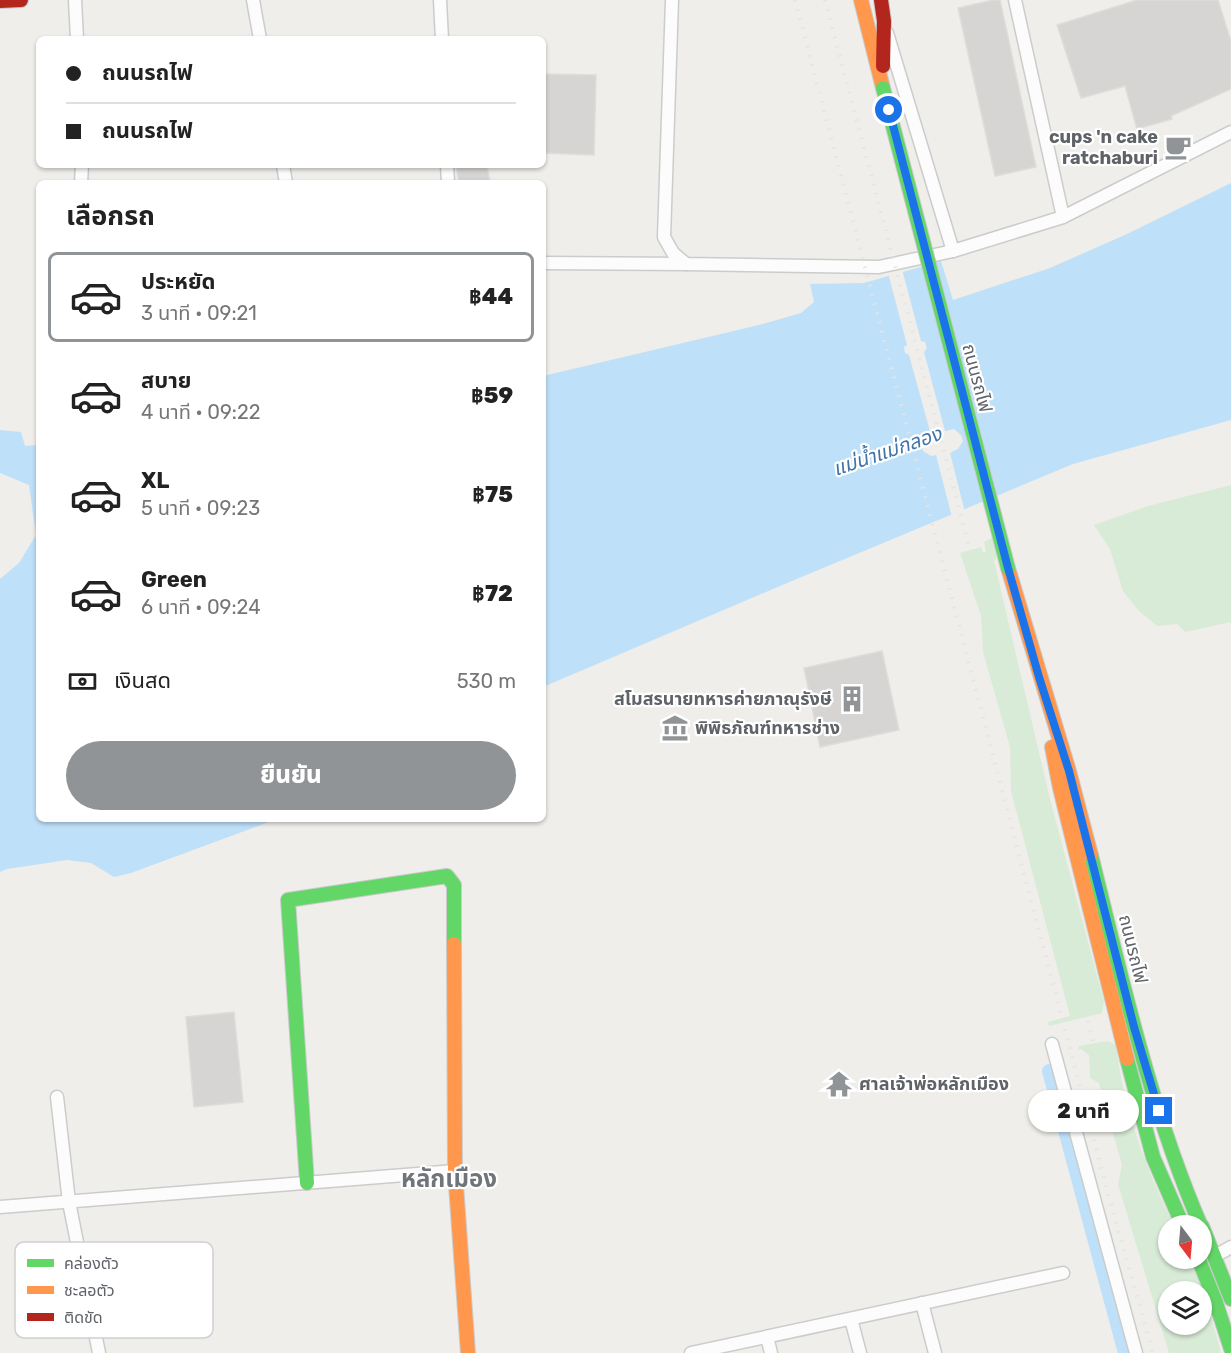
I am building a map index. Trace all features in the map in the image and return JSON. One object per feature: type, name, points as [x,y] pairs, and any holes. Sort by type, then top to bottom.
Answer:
[{"type":"main road","points":[[0,1],[21,0]]},
{"type":"main road","name":"ถนนรถไฟ","points":[[861,0],[1008,568],[1069,771],[1134,1027],[1162,1121],[1196,1215]]},
{"type":"main road","name":"ถนนรถไฟ","points":[[881,0],[884,21],[883,88]]},
{"type":"main road","name":"ถนนรถไฟ","points":[[1039,677],[1060,788],[1135,1092],[1153,1157],[1178,1215]]},
{"type":"main road","points":[[307,1183],[288,900],[447,876],[454,885],[455,1171],[468,1353]]},
{"type":"main road","name":"ถนนรถไฟ","points":[[1212,1250],[1231,1299]]},
{"type":"main road","points":[[1202,1269],[1231,1349]]},
{"type":"street","points":[[75,0],[77,36]]},
{"type":"street","points":[[253,0],[259,36]]},
{"type":"street","points":[[440,0],[442,36]]},
{"type":"street","points":[[672,0],[664,179],[664,237],[673,253],[686,264]]},
{"type":"street","points":[[1015,0],[1063,218]]},
{"type":"street","points":[[884,21],[953,251]]},
{"type":"street","points":[[546,263],[879,267],[953,251],[1063,218],[1231,132]]},
{"type":"street","points":[[1052,1044],[1136,1353]]},
{"type":"street","points":[[57,1097],[69,1202],[77,1242]]},
{"type":"street","points":[[0,1207],[455,1171]]},
{"type":"street","points":[[1215,1256],[1231,1247]]},
{"type":"street","points":[[691,1353],[1064,1273]]},
{"type":"street","points":[[922,1303],[935,1353]]},
{"type":"street","points":[[851,1319],[860,1353]]},
{"type":"street","points":[[768,1336],[771,1353]]},
{"type":"street","points":[[96,1338],[99,1353]]},
{"type":"green space","points":[[1231,485],[1231,622],[1185,632],[1177,624],[1157,626],[1139,611],[1123,591],[1110,549],[1094,525],[1148,506]]},
{"type":"green space","points":[[993,537],[997,558],[994,561],[1050,799],[1104,1002],[1102,1013],[1049,1026],[1048,1022],[1070,1016],[1011,791],[1010,747],[983,652],[981,616],[960,553],[981,547],[983,553],[986,551],[984,542]]},
{"type":"green space","points":[[1108,1041],[1116,1045],[1124,1092],[1137,1138],[1169,1215],[1158,1215],[1158,1269],[1194,1269],[1199,1281],[1158,1281],[1158,1317],[1118,1184],[1122,1165],[1099,1083],[1090,1078],[1089,1055],[1081,1049],[1078,1050],[1079,1046]]},
{"type":"green space","points":[[1212,1320],[1221,1353],[1169,1353],[1164,1335],[1212,1335]]},
{"type":"water","name":"แม่น้ำแม่กลอง","points":[[1231,183],[1231,420],[1073,464],[546,686],[546,375],[801,313],[814,302],[810,284],[864,283],[941,261],[953,300],[1050,268],[1127,234]]},
{"type":"water","points":[[0,430],[21,432],[25,446],[36,445],[36,535],[29,485],[0,473]]},
{"type":"water","points":[[36,535],[36,822],[269,822],[131,873],[114,877],[91,863],[67,860],[0,872],[0,579],[19,563]]},
{"type":"pier","points":[[902,269],[921,341],[925,342],[927,348],[924,352],[945,431],[954,429],[961,435],[963,441],[958,449],[950,453],[965,512],[952,517],[936,455],[931,456],[923,451],[921,443],[924,437],[931,435],[909,355],[905,353],[904,347],[907,345],[888,273]]},
{"type":"building","points":[[1000,0],[1036,167],[995,176],[958,8]]},
{"type":"building","points":[[1137,0],[1218,0],[1231,41],[1231,89],[1171,116],[1172,119],[1137,129],[1125,86],[1081,98],[1057,25]]},
{"type":"building","points":[[546,74],[596,75],[594,155],[546,153]]},
{"type":"building","points":[[456,168],[488,168],[490,180],[458,180]]},
{"type":"building","name":"สโมสรนายทหารค่ายภาณุรังษี","points":[[882,651],[899,730],[820,747],[804,668]]},
{"type":"building","points":[[234,1012],[243,1102],[194,1107],[186,1017]]},
{"type":"waterway","points":[[1049,1071],[1125,1353]]},
{"type":"railway","points":[[795,0],[1107,1190],[1153,1353]]},
{"type":"railway","points":[[825,0],[970,550],[1174,1353]]},
{"type":"traffic: fast","points":[[883,88],[1008,568]]},
{"type":"traffic: fast","points":[[1091,855],[1152,1089],[1197,1215]]},
{"type":"traffic: fast","points":[[307,1183],[288,900],[447,876],[454,885],[454,944]]},
{"type":"traffic: fast","points":[[1127,1059],[1153,1157],[1178,1215]]},
{"type":"traffic: fast","points":[[1212,1251],[1231,1299]]},
{"type":"traffic: fast","points":[[1202,1269],[1231,1349]]},
{"type":"traffic: slow","points":[[861,0],[883,88]]},
{"type":"traffic: slow","points":[[1008,568],[1069,771],[1091,855]]},
{"type":"traffic: slow","points":[[1052,747],[1060,788],[1127,1059]]},
{"type":"traffic: slow","points":[[454,944],[455,1171],[468,1353]]},
{"type":"traffic: jam","points":[[0,1],[21,0]]},
{"type":"traffic: jam","points":[[881,0],[884,21],[883,66]]},
{"type":"place","name":"cups 'n cake ratchaburi","points":[[1178,147]]},
{"type":"place","name":"สโมสรนายทหารค่ายภาณุรังษี","points":[[852,699]]},
{"type":"place","name":"พิพิธภัณฑ์ทหารช่าง","points":[[675,728]]},
{"type":"place","name":"ศาลเจ้าพ่อหลักเมือง","points":[[839,1084]]},
{"type":"district","name":"หลักเมือง","points":[[449,1179]]},
{"type":"route","points":[[889,110],[1008,568],[1069,771],[1134,1027],[1159,1111]]}]
